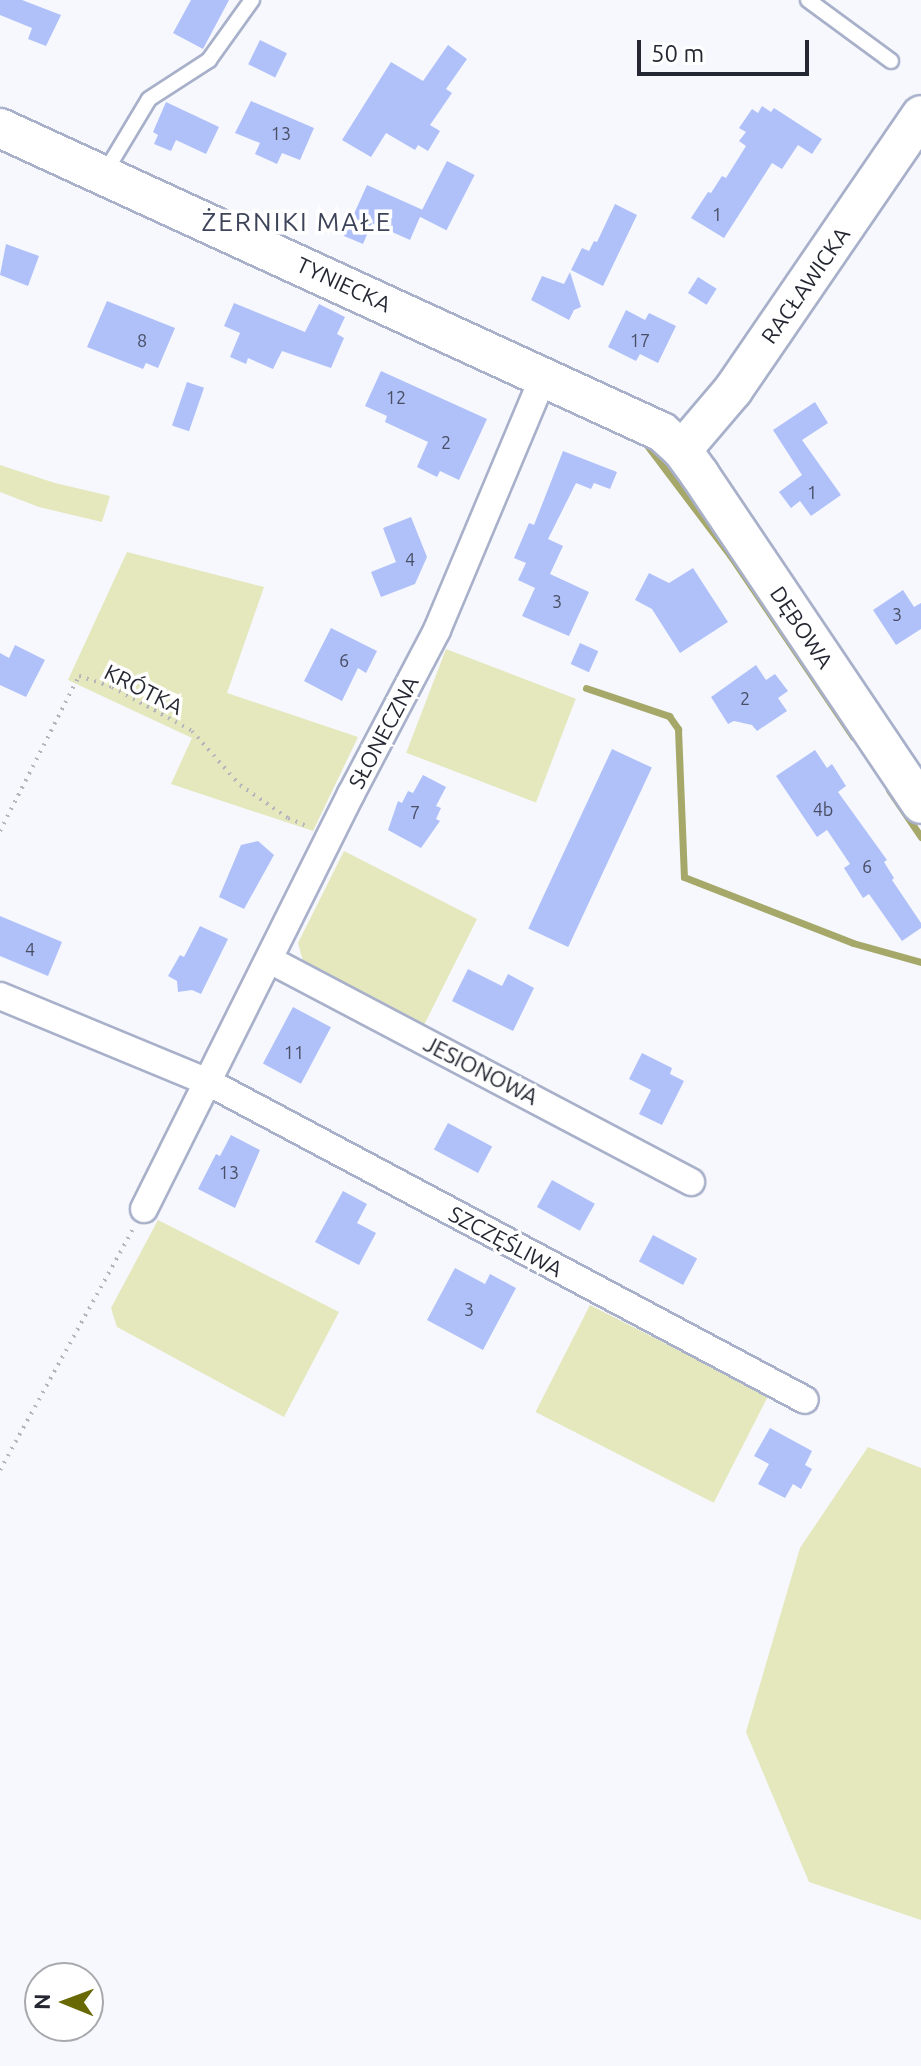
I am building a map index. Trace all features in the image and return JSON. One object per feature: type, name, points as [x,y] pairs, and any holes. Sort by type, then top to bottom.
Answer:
[{"type":"street","name":"RACŁAWICKA","points":[[682,450],[733,390],[921,115]]},
{"type":"street","name":"TYNIECKA","points":[[0,128],[544,376],[662,432],[682,450]]},
{"type":"street","name":"SŁONECZNA","points":[[144,1209],[330,836],[437,630],[544,376]]},
{"type":"street","name":"DĘBOWA","points":[[682,450],[921,804]]},
{"type":"street","name":"JESIONOWA","points":[[270,960],[691,1182]]},
{"type":"street","name":"SZCZĘŚLIWA","points":[[0,996],[208,1082],[805,1400]]},
{"type":"lane","points":[[104,174],[149,99],[209,60],[252,0]]},
{"type":"lane","points":[[808,0],[891,61]]},
{"type":"path","name":"KRÓTKA","points":[[0,831],[79,676],[112,687],[192,731],[240,785],[288,818],[330,836]]},
{"type":"path","points":[[0,1470],[144,1209]]},
{"type":"green space","points":[[0,465],[55,483],[110,496],[102,522],[39,507],[0,492]]},
{"type":"green space","points":[[127,552],[264,587],[227,693],[358,737],[313,831],[171,784],[192,738],[68,680]]},
{"type":"green space","points":[[446,649],[576,699],[536,802],[406,753]]},
{"type":"green space","points":[[344,851],[477,919],[424,1025],[303,961],[298,943]]},
{"type":"green space","points":[[158,1220],[339,1312],[284,1417],[117,1327],[111,1308]]},
{"type":"green space","points":[[590,1305],[768,1396],[714,1503],[536,1412]]},
{"type":"green space","points":[[868,1447],[921,1468],[921,1920],[809,1882],[746,1732],[800,1548]]},
{"type":"building","points":[[0,0],[22,0],[61,15],[46,46],[28,39],[32,28],[0,15]]},
{"type":"building","points":[[191,0],[229,0],[203,49],[173,33]]},
{"type":"building","points":[[260,40],[287,53],[275,77],[248,64]]},
{"type":"building","points":[[448,45],[467,59],[446,89],[452,93],[430,125],[440,131],[428,151],[418,145],[415,150],[386,133],[371,157],[342,140],[391,62],[423,81]]},
{"type":"building","points":[[251,101],[314,128],[300,160],[282,153],[277,164],[255,154],[260,143],[235,133]]},
{"type":"building","points":[[166,102],[219,127],[206,154],[176,140],[171,151],[154,144],[158,135],[153,132]]},
{"type":"building","points":[[762,106],[771,112],[774,108],[822,139],[812,154],[798,145],[782,169],[772,163],[724,238],[691,218],[722,176],[726,178],[746,146],[739,141],[746,132],[739,128],[752,109],[758,113]]},
{"type":"building","points":[[447,161],[475,175],[446,230],[419,216]]},
{"type":"building","points":[[367,185],[423,210],[410,240],[372,223],[363,244],[344,236]]},
{"type":"building","points":[[615,204],[637,215],[603,286],[571,270],[582,248],[589,251],[594,241],[597,242]]},
{"type":"building","points":[[6,244],[39,256],[28,286],[0,275]]},
{"type":"building","points":[[570,272],[581,307],[574,310],[569,320],[531,300],[542,276],[564,284]]},
{"type":"building","points":[[698,277],[717,289],[707,305],[688,293]]},
{"type":"building","points":[[107,301],[175,328],[158,368],[146,363],[143,369],[87,347]]},
{"type":"building","points":[[234,303],[305,332],[319,304],[345,317],[337,334],[344,338],[331,368],[282,351],[273,369],[248,358],[246,364],[230,357],[240,333],[224,326]]},
{"type":"building","points":[[626,310],[645,320],[649,313],[676,326],[658,363],[640,354],[636,361],[608,347]]},
{"type":"building","points":[[381,371],[487,419],[459,480],[440,471],[437,477],[417,467],[428,442],[385,422],[387,416],[365,406]]},
{"type":"building","points":[[187,382],[204,388],[189,431],[172,425]]},
{"type":"building","points":[[815,402],[828,423],[802,440],[841,495],[811,516],[800,501],[791,508],[779,492],[802,475],[773,430]]},
{"type":"building","points":[[563,451],[617,472],[610,489],[594,483],[591,489],[576,483],[548,539],[563,546],[550,574],[589,592],[569,636],[522,616],[535,588],[518,580],[526,563],[514,558],[529,523],[534,525]]},
{"type":"building","points":[[411,517],[427,557],[415,584],[381,597],[371,572],[396,562],[383,528]]},
{"type":"building","points":[[693,568],[728,622],[680,653],[652,609],[635,600],[649,573],[669,583]]},
{"type":"building","points":[[903,590],[914,607],[921,603],[921,629],[896,645],[873,610]]},
{"type":"building","points":[[331,628],[377,651],[366,673],[358,668],[342,701],[304,681]]},
{"type":"building","points":[[580,643],[598,651],[589,672],[571,664]]},
{"type":"building","points":[[15,645],[45,660],[26,697],[0,685],[0,653],[9,658]]},
{"type":"building","points":[[756,665],[766,680],[775,674],[788,691],[778,698],[787,711],[757,731],[752,725],[734,721],[728,724],[711,697]]},
{"type":"building","points":[[612,749],[652,768],[568,947],[528,928]]},
{"type":"building","points":[[815,750],[827,768],[832,764],[846,786],[838,792],[887,860],[884,862],[894,878],[892,880],[921,923],[921,928],[902,941],[869,894],[863,898],[844,868],[850,864],[827,830],[817,837],[776,776]]},
{"type":"building","points":[[423,775],[446,787],[436,806],[441,808],[436,819],[440,821],[421,848],[388,830],[398,801],[402,803],[408,791],[413,793]]},
{"type":"building","points":[[258,841],[274,855],[244,909],[219,897],[241,845]]},
{"type":"building","points":[[0,916],[62,942],[48,976],[0,956]]},
{"type":"building","points":[[200,926],[228,939],[201,994],[192,990],[178,992],[177,981],[168,976],[180,955],[184,957]]},
{"type":"building","points":[[468,969],[502,986],[508,974],[534,988],[513,1031],[452,1001]]},
{"type":"building","points":[[293,1007],[331,1027],[301,1084],[263,1064]]},
{"type":"building","points":[[642,1053],[672,1068],[670,1074],[684,1081],[662,1125],[639,1114],[651,1090],[629,1079]]},
{"type":"building","points":[[448,1123],[492,1146],[478,1173],[434,1149]]},
{"type":"building","points":[[231,1135],[260,1150],[235,1208],[198,1189],[216,1154],[220,1156]]},
{"type":"building","points":[[552,1180],[595,1204],[580,1231],[537,1207]]},
{"type":"building","points":[[343,1191],[367,1204],[357,1223],[376,1233],[359,1265],[315,1242]]},
{"type":"building","points":[[653,1235],[697,1258],[683,1285],[639,1261]]},
{"type":"building","points":[[455,1268],[485,1284],[490,1274],[516,1288],[483,1350],[427,1320]]},
{"type":"building","points":[[770,1428],[812,1451],[805,1465],[812,1469],[801,1489],[793,1484],[785,1498],[758,1484],[769,1464],[754,1456]]},
{"type":"waterway","points":[[643,440],[730,555],[853,737]]},
{"type":"waterway","points":[[586,688],[669,716],[678,729],[684,877],[853,943],[921,962]]},
{"type":"waterway","points":[[889,790],[921,837]]},
{"type":"district","name":"ŻERNIKI MAŁE","points":[[297,222]]}]
